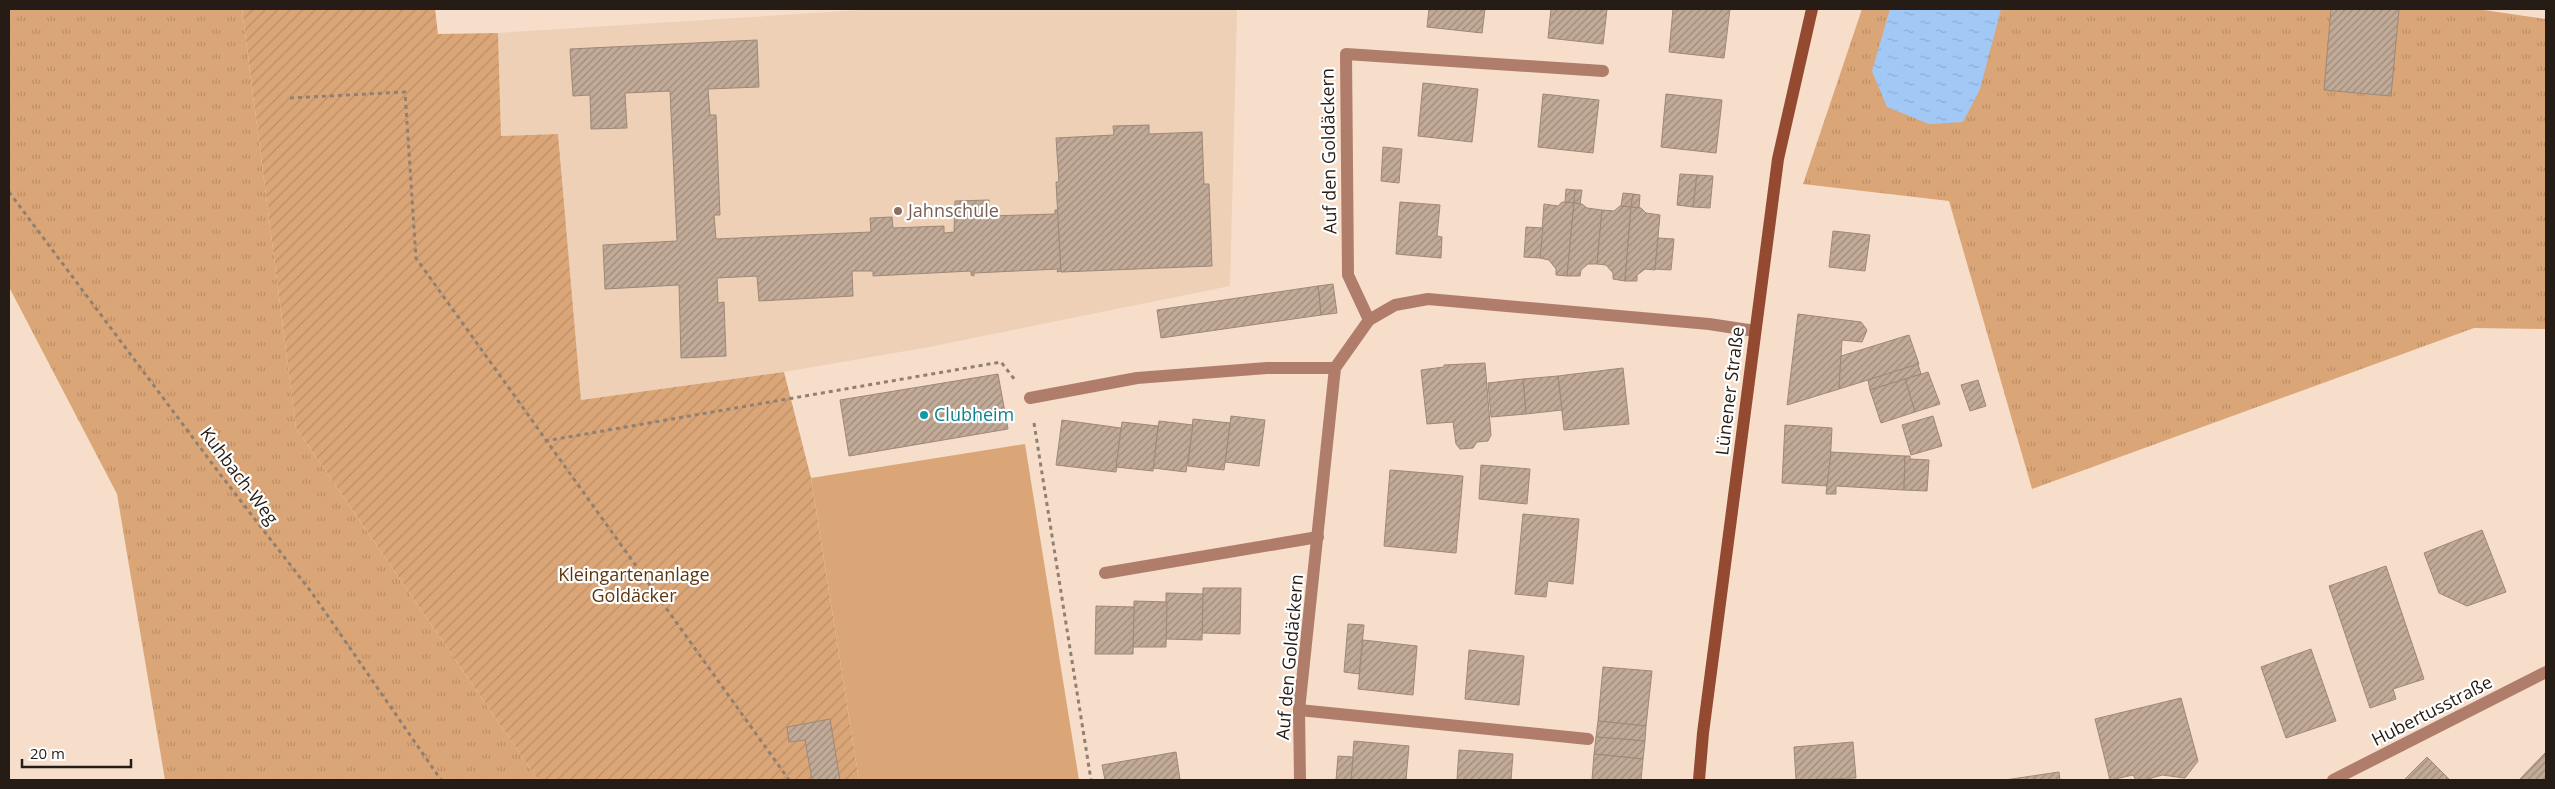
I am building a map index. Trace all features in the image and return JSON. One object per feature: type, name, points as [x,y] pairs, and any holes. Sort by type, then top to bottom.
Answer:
[{"type":"main road","name":"Lünener Straße","points":[[1699,780],[1778,159],[1812,9]]},
{"type":"street","name":"Auf den Goldäckern","points":[[1369,320],[1348,275],[1346,54],[1603,71]]},
{"type":"street","name":"Auf den Goldäckern","points":[[1300,780],[1299,710],[1335,368],[1369,320],[1395,305],[1428,298],[1662,319],[1755,331]]},
{"type":"street","points":[[1030,398],[1137,378],[1267,368],[1335,368]]},
{"type":"street","points":[[1105,573],[1318,537]]},
{"type":"street","name":"Hubertusstraße","points":[[2333,780],[2546,672]]},
{"type":"street","points":[[1299,710],[1588,739]]},
{"type":"path","points":[[290,98],[405,92],[416,258],[789,780]]},
{"type":"path","name":"Kuhbach-Weg","points":[[9,192],[214,467],[312,593],[441,780]]},
{"type":"path","points":[[545,441],[1001,362],[1030,398],[1091,780]]},
{"type":"shaded area","name":"Jahnschule","points":[[877,9],[1237,9],[1230,286],[929,347],[784,372],[581,400],[558,134],[501,136],[498,33]]},
{"type":"green space","points":[[9,9],[242,9],[296,428],[538,780],[165,780],[117,494],[9,287]]},
{"type":"green space","name":"Kleingartenanlage Goldäcker","points":[[242,9],[435,9],[438,34],[498,33],[501,136],[558,134],[581,400],[784,372],[811,478],[859,780],[538,780],[296,428]]},
{"type":"green space","points":[[1862,9],[2477,9],[2546,19],[2546,329],[2474,328],[2032,489],[1949,201],[1803,184]]},
{"type":"green space","points":[[1025,444],[1079,780],[859,780],[811,478]]},
{"type":"water","points":[[1890,9],[2001,9],[1980,89],[1963,122],[1929,124],[1887,107],[1872,71]]},
{"type":"building","points":[[1429,9],[1485,9],[1482,33],[1427,27]]},
{"type":"building","points":[[1551,9],[1607,9],[1603,44],[1548,38]]},
{"type":"building","points":[[1673,9],[1730,9],[1724,58],[1669,52]]},
{"type":"building","points":[[2331,9],[2399,9],[2391,96],[2324,90]]},
{"type":"building","points":[[757,40],[759,87],[708,89],[710,115],[716,115],[720,215],[714,215],[716,239],[871,232],[870,218],[892,217],[893,228],[944,226],[944,233],[954,232],[955,201],[989,200],[990,216],[1055,214],[1055,210],[1058,210],[1061,271],[1057,272],[1058,269],[974,273],[974,276],[971,275],[971,271],[873,276],[873,271],[852,271],[853,296],[759,301],[757,276],[717,278],[718,303],[724,302],[726,356],[681,358],[679,285],[605,289],[603,245],[677,241],[670,91],[625,93],[627,128],[591,129],[590,95],[573,96],[570,49]]},
{"type":"building","points":[[1423,83],[1478,89],[1472,142],[1418,136]]},
{"type":"building","points":[[1543,94],[1599,100],[1593,153],[1538,147]]},
{"type":"building","points":[[1666,94],[1722,100],[1716,153],[1661,147]]},
{"type":"building","points":[[1149,125],[1149,134],[1202,132],[1204,184],[1209,184],[1212,266],[1061,272],[1056,182],[1059,182],[1056,138],[1114,135],[1113,126]]},
{"type":"building","points":[[1383,147],[1402,149],[1399,183],[1381,181]]},
{"type":"building","points":[[1680,174],[1697,175],[1693,207],[1677,205]]},
{"type":"building","points":[[1697,175],[1713,176],[1710,208],[1693,207]]},
{"type":"building","points":[[1566,189],[1575,190],[1574,203],[1565,202]]},
{"type":"building","points":[[1575,190],[1582,190],[1580,204],[1574,203]]},
{"type":"building","points":[[1623,193],[1633,194],[1631,207],[1621,206]]},
{"type":"building","points":[[1633,194],[1640,195],[1639,208],[1631,207]]},
{"type":"building","points":[[1400,202],[1440,205],[1437,236],[1442,237],[1441,258],[1396,254]]},
{"type":"building","points":[[1562,202],[1574,203],[1567,276],[1556,275],[1556,269],[1549,260],[1540,258],[1544,204],[1558,206]]},
{"type":"building","points":[[1574,203],[1582,204],[1587,208],[1602,210],[1597,264],[1588,264],[1581,270],[1580,276],[1567,276]]},
{"type":"building","points":[[1620,206],[1631,207],[1625,281],[1613,279],[1613,273],[1606,265],[1597,264],[1602,210],[1614,211]]},
{"type":"building","points":[[1631,207],[1641,208],[1646,213],[1660,215],[1655,270],[1645,269],[1637,275],[1637,281],[1625,281]]},
{"type":"building","points":[[1526,227],[1543,228],[1540,258],[1524,257]]},
{"type":"building","points":[[1833,231],[1870,235],[1865,271],[1829,267]]},
{"type":"building","points":[[1658,238],[1674,239],[1671,270],[1655,269]]},
{"type":"building","points":[[1333,284],[1337,313],[1321,315],[1318,286]]},
{"type":"building","points":[[1318,286],[1321,315],[1161,338],[1157,310]]},
{"type":"building","points":[[1798,314],[1861,322],[1867,330],[1862,342],[1842,340],[1839,389],[1787,405]]},
{"type":"building","points":[[1909,335],[1919,364],[1839,389],[1841,356]]},
{"type":"building","points":[[1485,363],[1491,435],[1488,441],[1477,442],[1473,448],[1460,449],[1456,444],[1453,422],[1427,424],[1421,370],[1444,367],[1444,365]]},
{"type":"building","points":[[1918,364],[1921,374],[1870,390],[1868,380]]},
{"type":"building","points":[[1623,368],[1629,424],[1564,430],[1558,376]]},
{"type":"building","points":[[1928,372],[1940,404],[1915,412],[1905,379]]},
{"type":"building","name":"Clubheim","points":[[998,374],[1008,429],[849,456],[840,400]]},
{"type":"building","points":[[1558,376],[1562,410],[1526,414],[1523,379]]},
{"type":"building","points":[[1523,379],[1526,414],[1491,417],[1488,383]]},
{"type":"building","points":[[1905,379],[1915,412],[1881,423],[1870,390]]},
{"type":"building","points":[[1978,380],[1986,406],[1970,411],[1961,385]]},
{"type":"building","points":[[1231,416],[1265,420],[1259,466],[1225,462]]},
{"type":"building","points":[[1933,416],[1942,446],[1911,455],[1902,425]]},
{"type":"building","points":[[1193,419],[1230,423],[1224,470],[1188,466]]},
{"type":"building","points":[[1062,420],[1121,428],[1116,472],[1056,465]]},
{"type":"building","points":[[1159,421],[1193,425],[1186,472],[1153,468]]},
{"type":"building","points":[[1122,422],[1158,426],[1153,471],[1116,467]]},
{"type":"building","points":[[1785,425],[1832,428],[1829,486],[1782,483]]},
{"type":"building","points":[[1831,452],[1905,456],[1904,490],[1836,486],[1836,494],[1826,494]]},
{"type":"building","points":[[1905,456],[1910,456],[1910,459],[1929,460],[1927,491],[1904,490]]},
{"type":"building","points":[[1481,465],[1530,469],[1527,504],[1479,499]]},
{"type":"building","points":[[1390,470],[1463,476],[1456,553],[1384,546]]},
{"type":"building","points":[[1523,514],[1579,519],[1573,584],[1548,581],[1546,597],[1515,594]]},
{"type":"building","points":[[2482,530],[2506,592],[2467,606],[2439,593],[2424,553]]},
{"type":"building","points":[[2386,566],[2424,679],[2393,689],[2396,699],[2370,708],[2329,586]]},
{"type":"building","points":[[1203,588],[1241,588],[1240,634],[1202,633]]},
{"type":"building","points":[[1166,593],[1203,594],[1202,640],[1166,639]]},
{"type":"building","points":[[1134,601],[1167,602],[1166,647],[1133,647]]},
{"type":"building","points":[[1096,606],[1134,607],[1133,654],[1095,654]]},
{"type":"building","points":[[1348,624],[1364,625],[1359,674],[1344,672]]},
{"type":"building","points":[[1363,640],[1417,646],[1413,695],[1358,689]]},
{"type":"building","points":[[2311,649],[2336,721],[2286,738],[2261,667]]},
{"type":"building","points":[[1469,650],[1524,656],[1519,705],[1465,699]]},
{"type":"building","points":[[1603,667],[1652,671],[1646,726],[1598,721]]},
{"type":"building","points":[[2181,698],[2198,761],[2185,778],[2162,775],[2145,780],[2136,780],[2133,775],[2110,780],[2095,719]]},
{"type":"building","points":[[830,719],[840,780],[812,780],[805,740],[789,742],[787,727]]},
{"type":"building","points":[[1598,721],[1646,726],[1645,741],[1596,737]]},
{"type":"building","points":[[1596,737],[1645,741],[1643,759],[1594,754]]},
{"type":"building","points":[[1354,741],[1409,746],[1406,780],[1351,780]]},
{"type":"building","points":[[1853,742],[1856,778],[1796,780],[1794,747]]},
{"type":"building","points":[[1459,750],[1513,754],[1511,780],[1457,780]]},
{"type":"building","points":[[1176,752],[1180,780],[1105,780],[1102,765]]},
{"type":"building","points":[[2546,752],[2546,780],[2519,780]]},
{"type":"building","points":[[1594,754],[1643,759],[1641,780],[1592,780]]},
{"type":"building","points":[[1338,756],[1353,757],[1351,780],[1336,780]]},
{"type":"building","points":[[2427,757],[2450,780],[2404,780]]},
{"type":"building","points":[[2059,772],[2060,780],[2005,780]]},
{"type":"place","name":"Jahnschule","points":[[898,211]]},
{"type":"place","name":"Clubheim","points":[[924,415]]}]
